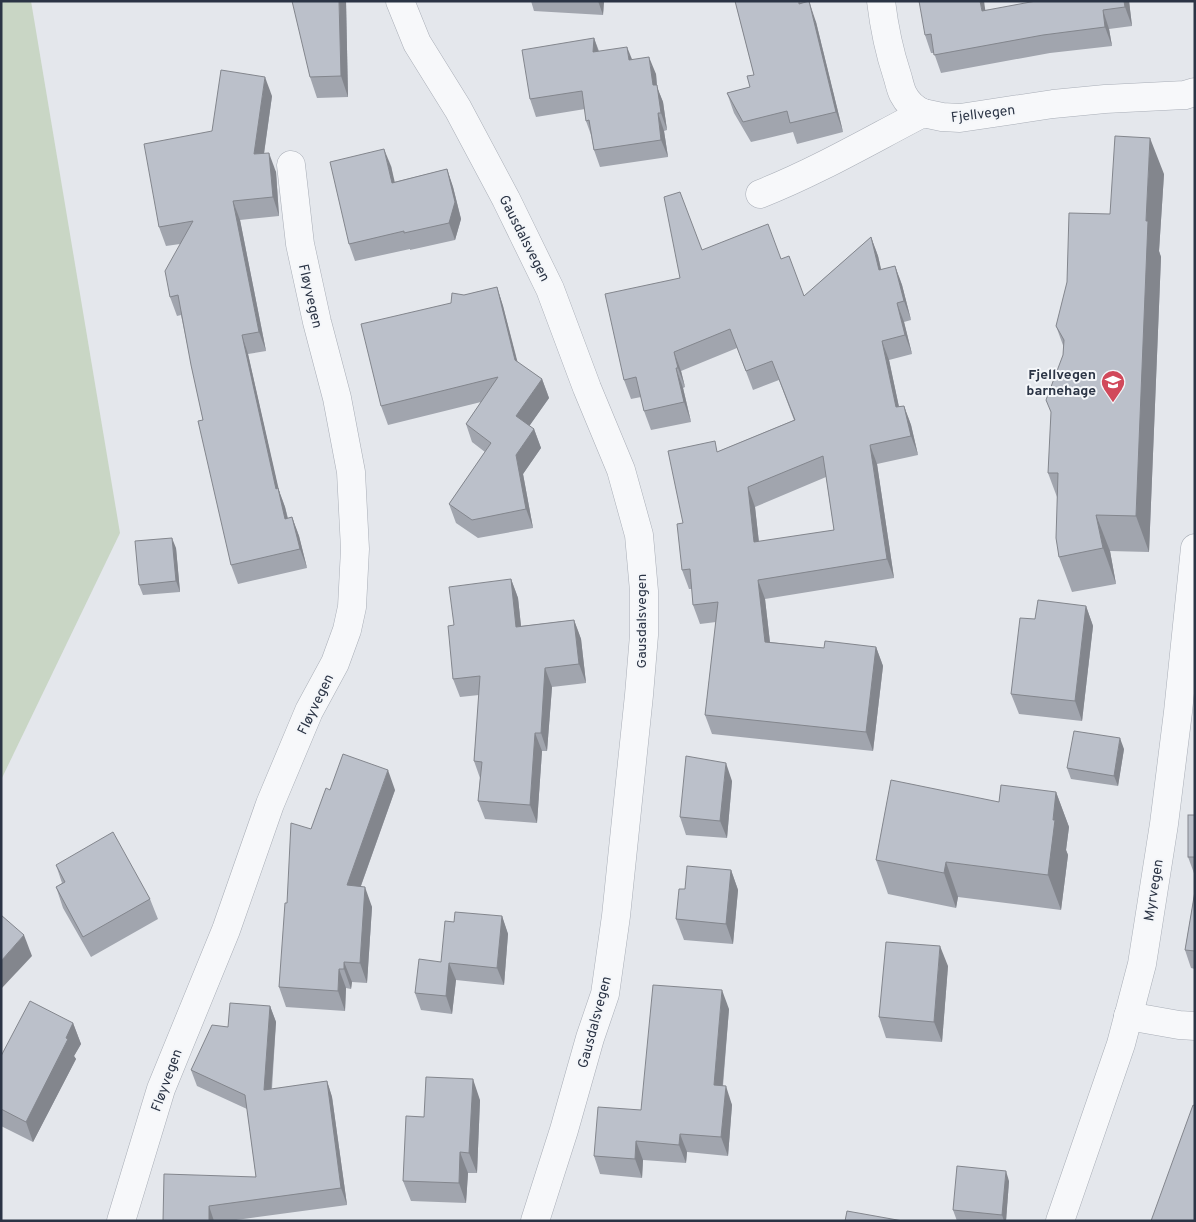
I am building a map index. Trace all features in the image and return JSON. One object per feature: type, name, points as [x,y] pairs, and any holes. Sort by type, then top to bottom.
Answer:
[{"type":"street","name":"Gausdalsvegen","points":[[400,1],[417,42],[458,109],[550,289],[587,388],[621,470],[639,535],[644,591],[644,635],[640,695],[616,916],[605,994],[535,1221]]},
{"type":"street","points":[[760,194],[822,167],[922,113],[909,103],[903,93],[887,39],[881,1]]},
{"type":"street","name":"Fjellvegen","points":[[922,113],[960,118],[1053,104],[1104,99],[1185,95],[1195,92]]},
{"type":"street","name":"Fløyvegen","points":[[121,1221],[160,1089],[226,930],[270,804],[309,711],[335,663],[347,630],[352,607],[355,549],[351,472],[337,398],[317,322],[300,244],[291,165]]},
{"type":"street","name":"Myrvegen","points":[[1060,1221],[1115,1061],[1142,964],[1164,824],[1195,548]]},
{"type":"street","points":[[1128,1016],[1195,1026]]},
{"type":"green space","points":[[1,1],[31,1],[120,533],[1,780]]},
{"type":"building","points":[[292,1],[339,1],[341,76],[310,77]]},
{"type":"building","points":[[735,1],[799,1],[799,4],[809,1],[836,112],[790,123],[787,111],[743,122],[727,93],[750,87],[747,76],[754,75]]},
{"type":"building","points":[[919,1],[980,1],[982,11],[1036,1],[1124,1],[1125,7],[1103,10],[1105,27],[1043,35],[934,55],[931,34],[925,35]]},
{"type":"building","points":[[594,38],[593,52],[627,47],[629,60],[649,57],[653,85],[657,85],[661,113],[658,113],[661,140],[594,150],[589,120],[586,121],[582,91],[530,99],[522,50]]},
{"type":"building","points":[[221,70],[265,77],[254,154],[269,153],[273,197],[233,201],[259,332],[242,335],[276,489],[278,488],[285,519],[292,517],[300,549],[231,565],[198,421],[203,420],[178,295],[170,297],[165,271],[193,221],[159,227],[144,144],[212,131]]},
{"type":"building","points":[[1115,136],[1150,138],[1136,516],[1096,515],[1103,548],[1059,557],[1056,538],[1058,473],[1048,473],[1051,412],[1046,400],[1063,355],[1064,340],[1056,326],[1067,282],[1069,213],[1110,214]]},
{"type":"building","points":[[384,149],[392,183],[447,169],[455,202],[449,223],[349,244],[330,162]]},
{"type":"building","points":[[680,192],[702,250],[768,224],[781,259],[789,256],[804,296],[871,237],[879,270],[895,266],[904,301],[897,303],[905,335],[882,341],[896,407],[904,406],[911,436],[870,445],[887,559],[758,580],[765,642],[824,648],[825,641],[876,647],[866,732],[705,715],[718,602],[693,605],[690,569],[682,570],[677,524],[683,523],[668,451],[715,441],[717,452],[795,420],[772,361],[746,371],[730,329],[674,352],[684,402],[644,411],[636,377],[624,380],[605,294],[680,278],[664,197]],"holes":[[[823,456],[834,530],[754,542],[748,487]]]},
{"type":"building","points":[[497,287],[515,360],[542,379],[516,416],[534,429],[516,455],[526,509],[472,520],[449,504],[491,443],[466,424],[498,377],[381,406],[361,324],[451,303],[452,293],[464,295]]},
{"type":"building","points":[[172,538],[176,581],[139,585],[135,541]]},
{"type":"building","points":[[511,579],[516,627],[574,620],[579,664],[545,668],[541,733],[535,733],[530,805],[478,801],[482,762],[474,761],[480,676],[453,679],[448,626],[454,625],[449,587]]},
{"type":"building","points":[[1038,600],[1086,606],[1075,701],[1011,694],[1020,618],[1035,619]]},
{"type":"building","points":[[1074,731],[1120,738],[1114,776],[1067,768]]},
{"type":"building","points":[[343,754],[388,770],[347,885],[365,887],[360,963],[344,962],[344,969],[339,969],[338,991],[279,987],[285,903],[287,903],[291,823],[311,829],[326,788],[330,790]]},
{"type":"building","points":[[686,756],[726,763],[720,821],[680,817]]},
{"type":"building","points":[[891,780],[999,802],[1001,785],[1056,792],[1053,820],[1055,820],[1048,875],[946,862],[944,873],[876,860]]},
{"type":"building","points":[[1188,815],[1195,815],[1195,857],[1188,857]]},
{"type":"building","points":[[113,832],[150,899],[83,937],[56,887],[65,882],[56,865]]},
{"type":"building","points":[[687,866],[731,870],[726,924],[676,919],[679,889],[685,889]]},
{"type":"building","points":[[1195,891],[1195,951],[1185,950]]},
{"type":"building","points":[[455,912],[502,916],[497,968],[449,963],[446,996],[415,993],[419,959],[441,962],[445,921],[454,922]]},
{"type":"building","points":[[1,915],[24,935],[1,961]]},
{"type":"building","points":[[886,942],[940,946],[934,1022],[879,1017]]},
{"type":"building","points":[[653,985],[722,990],[714,1085],[726,1086],[721,1137],[680,1134],[679,1145],[636,1141],[635,1159],[594,1156],[598,1107],[641,1110]]},
{"type":"building","points":[[30,1001],[73,1023],[66,1038],[68,1039],[26,1122],[1,1109],[1,1056]]},
{"type":"building","points":[[230,1003],[270,1006],[264,1090],[327,1081],[341,1188],[209,1206],[209,1221],[163,1221],[164,1174],[256,1177],[245,1095],[191,1070],[212,1025],[228,1027]]},
{"type":"building","points":[[426,1077],[473,1079],[469,1153],[460,1152],[459,1183],[403,1181],[406,1116],[424,1117]]},
{"type":"building","points":[[1193,1105],[1195,1106],[1195,1221],[1151,1221]]},
{"type":"building","points":[[957,1166],[1006,1171],[1002,1215],[953,1210]]},
{"type":"building","points":[[847,1211],[903,1221],[845,1221]]},
{"type":"place","name":"Fjellvegen barnehage","points":[[1113,403]]}]
